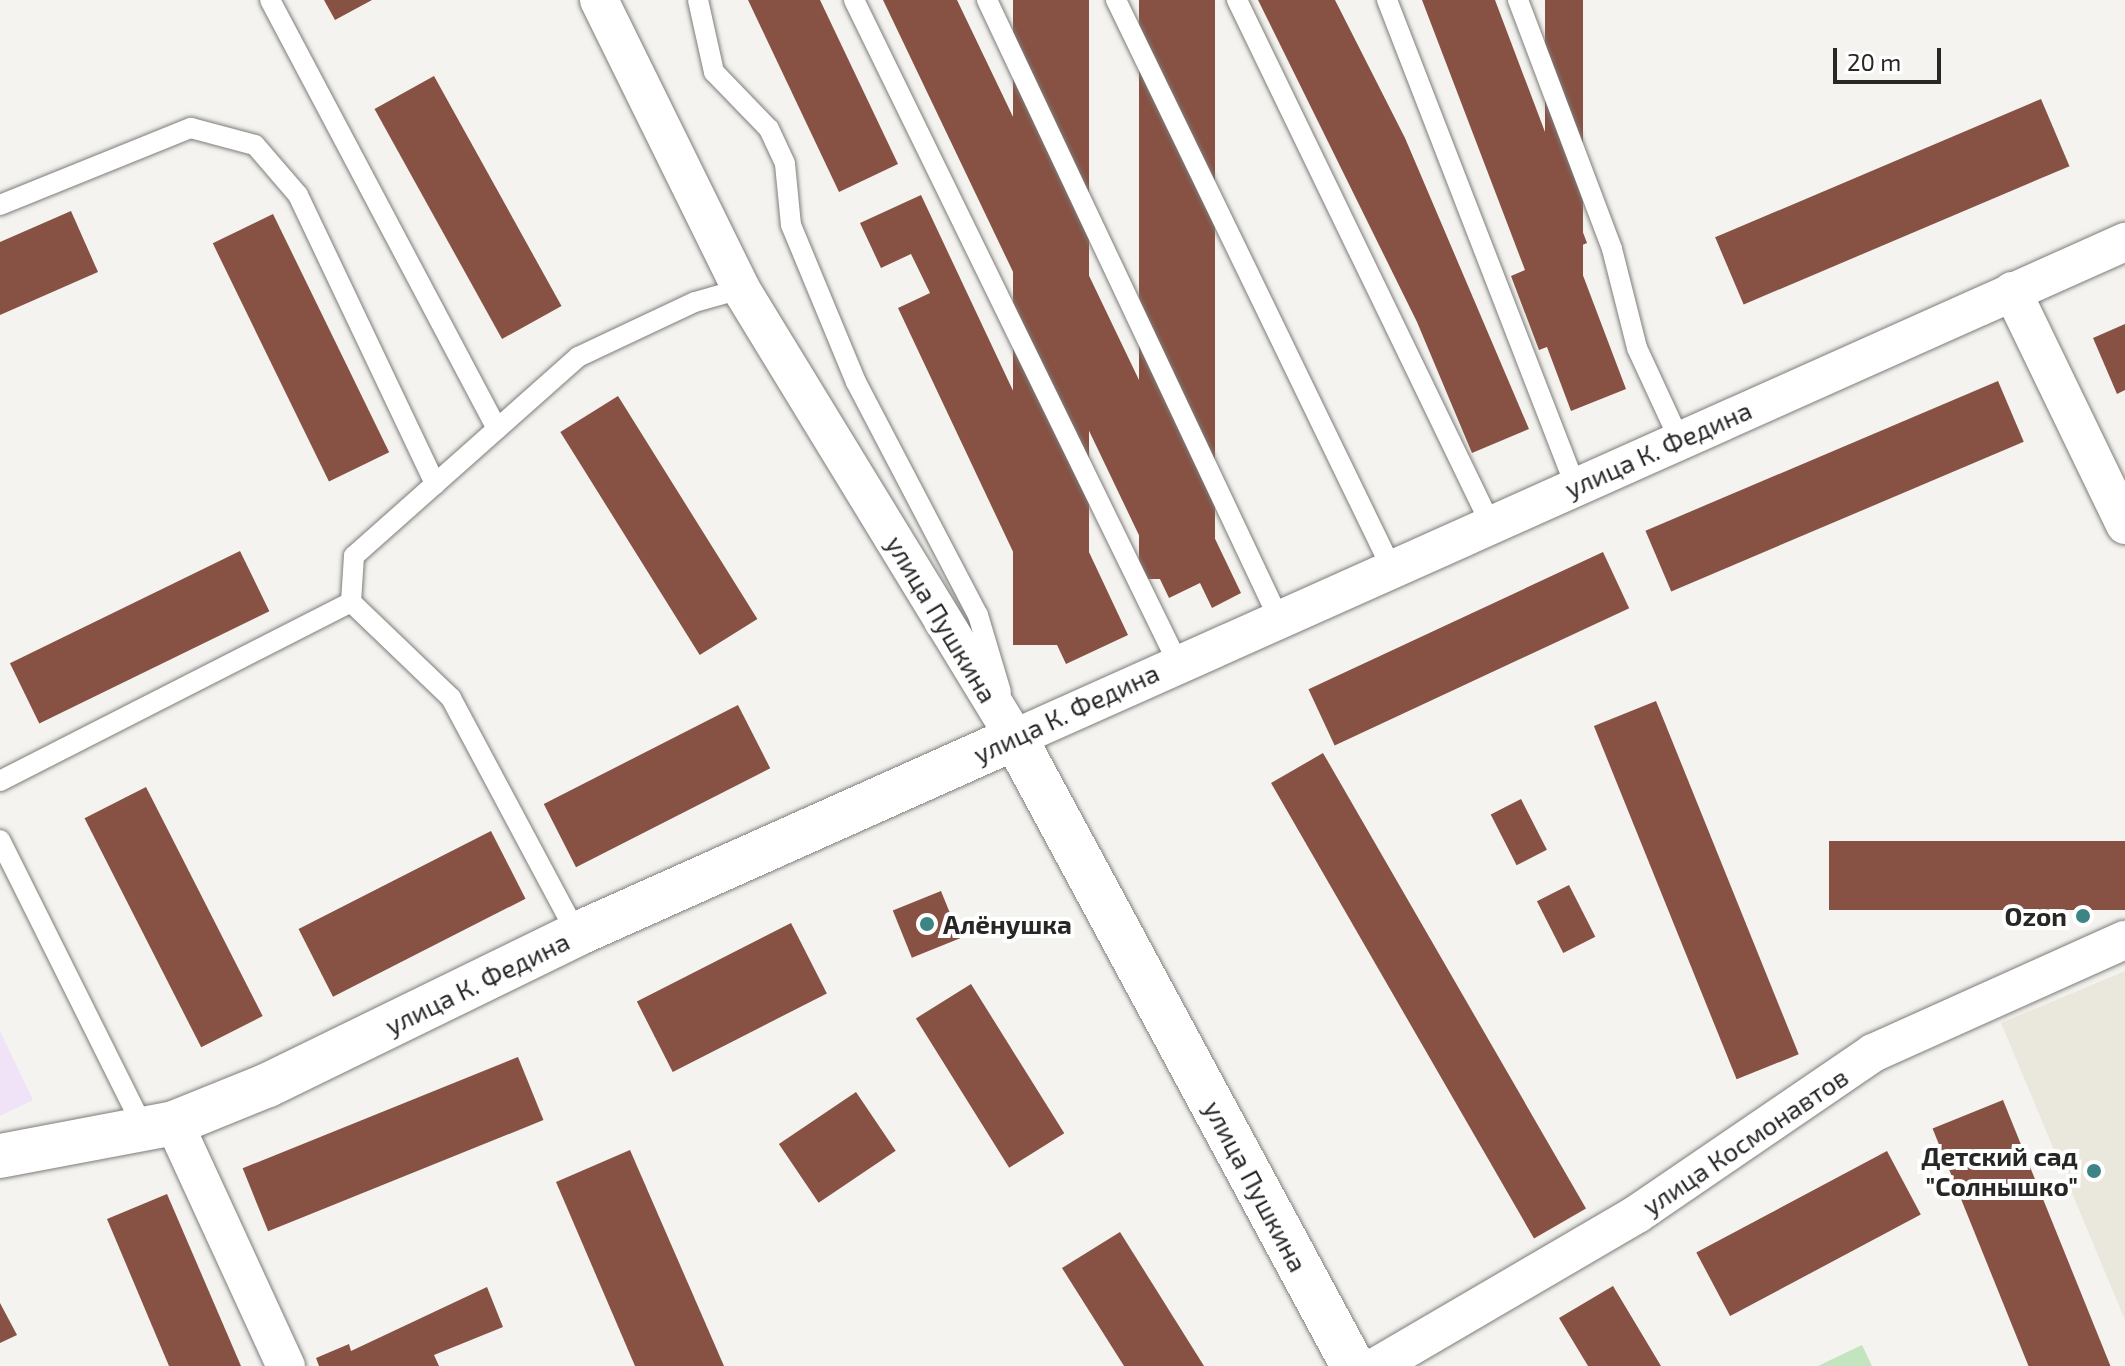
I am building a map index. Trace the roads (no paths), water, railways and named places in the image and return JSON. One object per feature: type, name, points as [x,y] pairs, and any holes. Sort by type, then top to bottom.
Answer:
[{"type":"street","name":"улица Пушкина","points":[[599,0],[741,289],[1015,738],[1353,1366]]},
{"type":"street","name":"улица К. Федина","points":[[0,1156],[159,1126],[1015,738],[1177,661],[2125,242]]},
{"type":"street","points":[[2012,291],[2125,525]]},
{"type":"street","name":"улица Космонавтов","points":[[1377,1366],[1637,1214],[1873,1053],[2125,940]]},
{"type":"street","points":[[159,1126],[286,1366]]},
{"type":"lane","points":[[270,0],[497,429]]},
{"type":"lane","points":[[698,0],[714,72],[769,129],[785,164],[791,225],[856,382],[978,615],[1015,738]]},
{"type":"lane","points":[[854,0],[1177,661]]},
{"type":"lane","points":[[987,0],[1278,617]]},
{"type":"lane","points":[[1116,0],[1391,567]]},
{"type":"lane","points":[[1237,0],[1490,523]]},
{"type":"lane","points":[[1387,0],[1575,485]]},
{"type":"lane","points":[[1518,0],[1612,249],[1637,348],[1679,439]]},
{"type":"lane","points":[[0,205],[191,128],[255,145],[298,195],[435,484]]},
{"type":"lane","points":[[577,934],[451,698],[351,602],[354,556],[578,357],[695,302],[741,289]]},
{"type":"lane","points":[[0,781],[351,602]]},
{"type":"lane","points":[[0,840],[159,1126]]},
{"type":"place","name":"Ozon","points":[[2083,916]]},
{"type":"place","name":"Алёнушка","points":[[927,924]]},
{"type":"place","name":"Детский сад \"Солнышко\"","points":[[2094,1171]]}]
